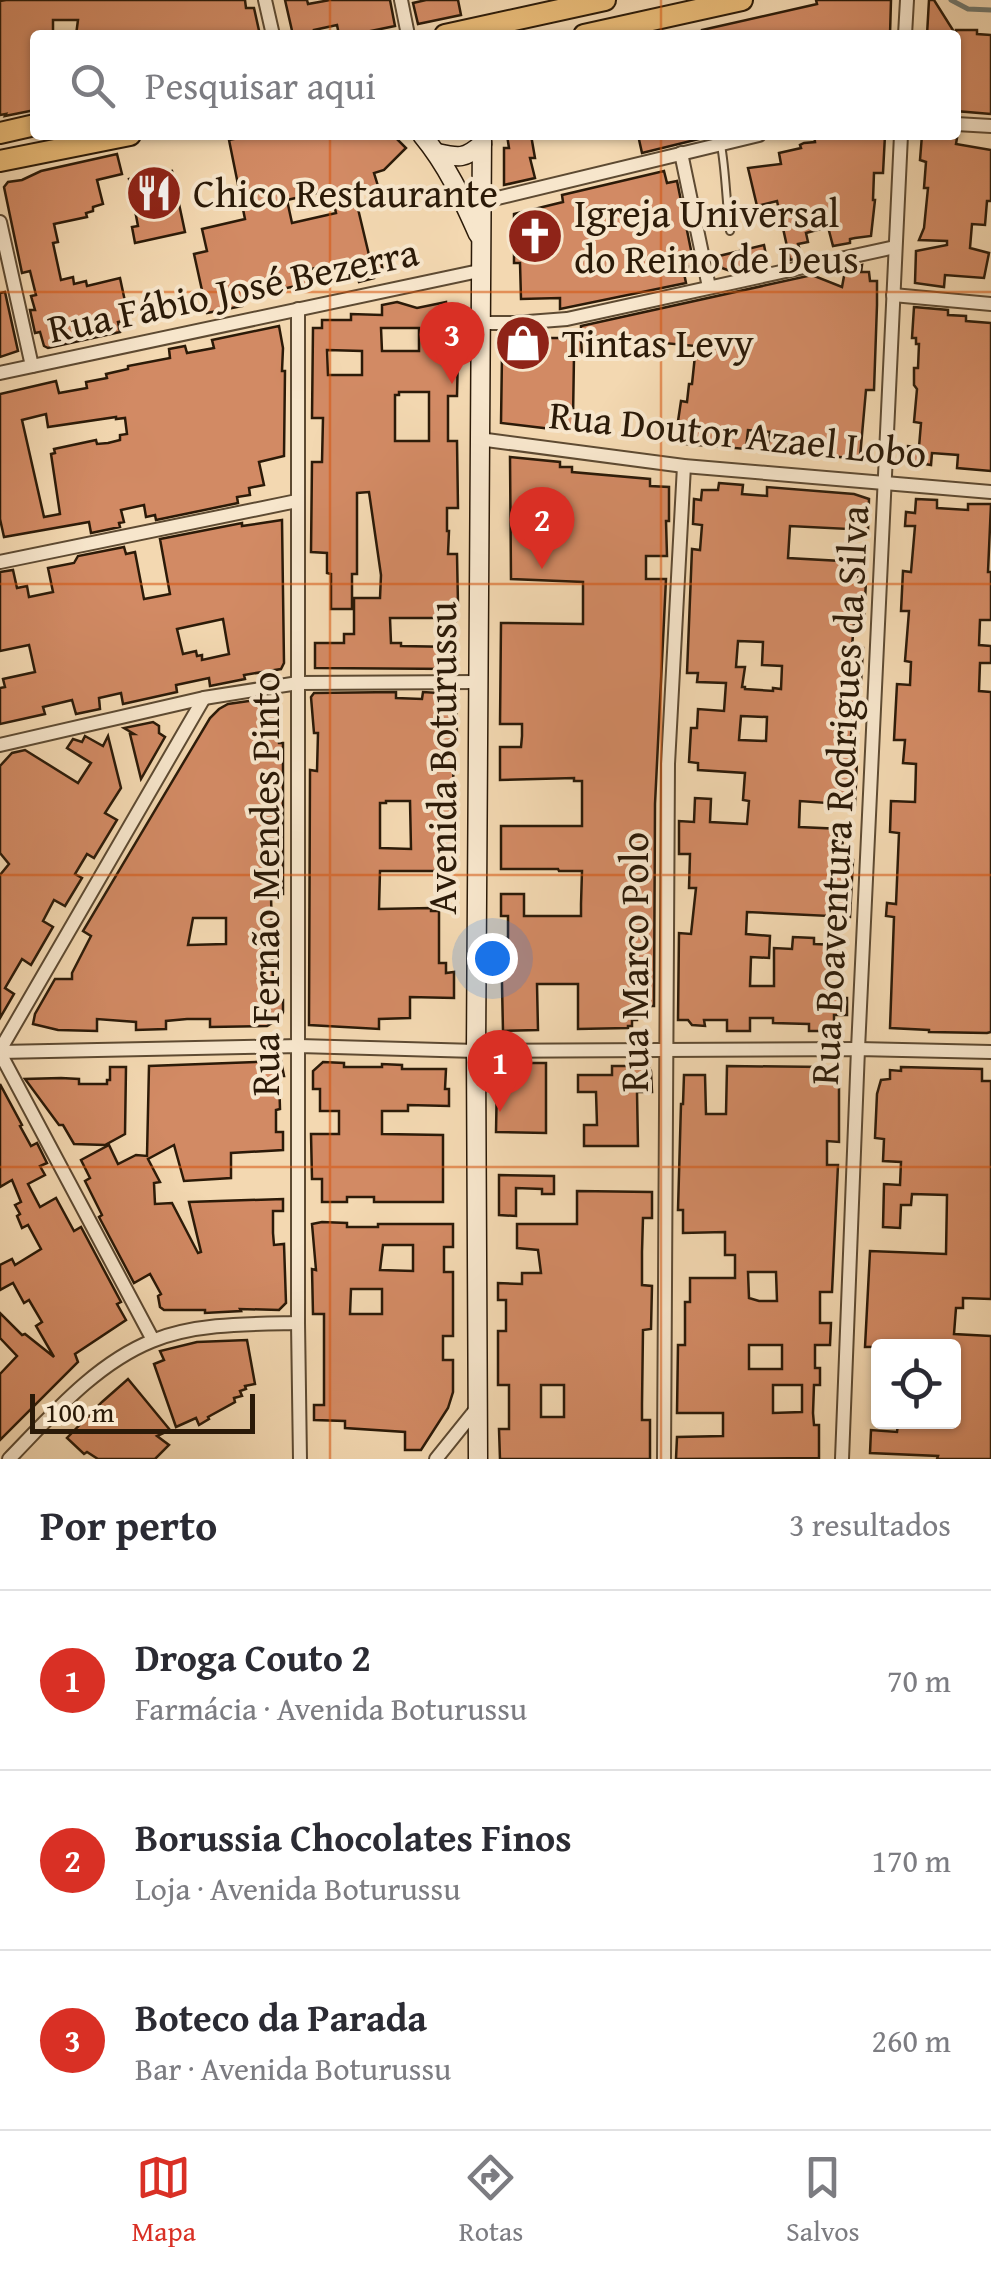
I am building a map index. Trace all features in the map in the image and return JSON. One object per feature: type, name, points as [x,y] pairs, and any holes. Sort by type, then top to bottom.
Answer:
[{"type":"main road","points":[[484,30],[571,4],[606,0]]},
{"type":"main road","points":[[604,30],[742,0]]},
{"type":"main road","points":[[0,133],[30,126]]},
{"type":"main road","points":[[0,162],[106,140]]},
{"type":"main road","name":"Avenida Boturussu","points":[[426,140],[458,188],[480,238]]},
{"type":"main road","points":[[437,153],[463,157],[481,140]]},
{"type":"main road","name":"Avenida Boturussu","points":[[478,1459],[476,1051],[482,140]]},
{"type":"street","points":[[264,0],[272,30]]},
{"type":"street","points":[[401,0],[407,30]]},
{"type":"street","points":[[905,30],[906,0]]},
{"type":"street","points":[[961,124],[991,126]]},
{"type":"street","points":[[482,202],[738,140]]},
{"type":"street","name":"Rua Boaventura Rodrigues da Silva","points":[[842,1459],[901,140]]},
{"type":"street","points":[[680,153],[709,287]]},
{"type":"street","points":[[0,222],[32,366]]},
{"type":"street","points":[[479,322],[566,319],[895,247]]},
{"type":"street","name":"Rua Fábio José Bezerra","points":[[0,372],[480,271]]},
{"type":"street","points":[[893,295],[991,304]]},
{"type":"street","name":"Rua Fernão Mendes Pinto","points":[[298,309],[300,1459]]},
{"type":"street","name":"Rua Doutor Azael Lobo","points":[[479,440],[684,466],[991,492]]},
{"type":"street","name":"Rua Marco Polo","points":[[664,1459],[668,764],[684,466]]},
{"type":"street","points":[[0,562],[297,501]]},
{"type":"street","points":[[2,747],[204,698],[298,683],[478,682]]},
{"type":"street","points":[[0,1052],[204,698]]},
{"type":"street","points":[[0,1052],[298,1046],[476,1051],[991,1052]]},
{"type":"street","points":[[0,1052],[153,1340]]},
{"type":"street","points":[[9,1459],[90,1380],[119,1358],[153,1340],[190,1330],[298,1324]]},
{"type":"street","points":[[436,1459],[477,1408]]},
{"type":"lane","points":[[721,144],[730,230]]},
{"type":"building","points":[[245,0],[246,8],[254,8],[259,30],[77,30],[78,20],[53,20],[53,30],[30,30],[30,111],[5,116],[0,115],[0,1]]},
{"type":"building","points":[[285,0],[307,0],[308,4],[390,0],[395,26],[338,30],[337,25],[292,30]]},
{"type":"building","points":[[458,0],[461,15],[418,24],[413,3]]},
{"type":"building","points":[[816,0],[891,0],[890,30],[702,30],[817,4]]},
{"type":"building","points":[[929,0],[934,0],[953,30],[927,30]]},
{"type":"building","points":[[961,30],[991,35],[991,114],[961,111]]},
{"type":"building","points":[[229,140],[398,140],[406,148],[384,170],[374,173],[378,186],[354,192],[369,255],[379,253],[383,271],[373,274],[374,278],[359,282],[354,262],[347,261],[307,270],[310,283],[240,298],[242,306],[207,313],[194,254],[207,251],[202,229],[245,219]],"holes":[[[331,190],[336,213],[292,223],[287,200]]]},
{"type":"building","points":[[508,140],[532,140],[535,158],[530,158],[535,178],[504,185],[504,148],[509,148]]},
{"type":"building","points":[[639,140],[695,140],[642,153]]},
{"type":"building","points":[[885,140],[883,173],[874,173],[871,236],[833,246],[828,227],[806,233],[808,242],[798,244],[802,257],[790,260],[777,201],[757,206],[748,168],[781,164],[779,153],[815,142]]},
{"type":"building","points":[[922,140],[957,140],[956,144],[991,150],[991,201],[987,201],[985,225],[972,224],[970,248],[989,253],[984,278],[945,275],[944,287],[915,283],[916,251],[947,245],[947,241],[919,240],[928,188],[924,188],[926,162],[920,160]]},
{"type":"building","points":[[117,154],[122,174],[97,180],[103,204],[93,207],[87,217],[54,224],[58,242],[53,243],[61,280],[73,277],[74,284],[86,281],[87,286],[120,278],[129,320],[118,322],[120,332],[48,348],[40,332],[35,333],[30,310],[35,310],[31,296],[36,295],[30,271],[22,273],[4,187],[8,182],[41,171]]},
{"type":"building","points":[[172,171],[185,232],[135,243],[132,227],[138,226],[129,179]]},
{"type":"building","points":[[664,171],[667,183],[677,181],[694,265],[683,268],[686,283],[560,309],[560,298],[521,299],[520,263],[514,263],[514,214],[563,202],[562,195]]},
{"type":"building","points":[[764,245],[768,265],[733,272],[722,268],[719,256]]},
{"type":"building","points":[[862,265],[861,272],[869,272],[870,281],[877,281],[877,305],[874,390],[866,390],[860,457],[768,451],[770,432],[748,430],[746,449],[687,444],[688,433],[677,428],[681,401],[687,402],[692,384],[696,346],[581,335],[581,326],[812,275],[842,287],[845,271]]},
{"type":"building","points":[[5,292],[18,351],[0,357],[0,293]]},
{"type":"building","points":[[397,302],[417,308],[446,302],[449,351],[458,351],[457,396],[448,396],[448,441],[457,441],[458,508],[447,508],[448,554],[457,554],[456,621],[390,618],[391,643],[456,647],[456,669],[315,668],[315,643],[344,643],[344,634],[354,634],[354,598],[380,598],[381,575],[369,492],[357,493],[357,574],[352,574],[352,609],[331,609],[327,553],[311,552],[312,462],[322,462],[323,418],[312,418],[313,328],[322,328],[322,320],[351,320],[351,314],[382,315],[382,305]],"holes":[[[381,328],[419,328],[419,351],[382,351]],[[327,350],[362,351],[362,375],[328,375]],[[429,392],[429,441],[395,441],[395,395]]]},
{"type":"building","points":[[914,307],[948,310],[948,315],[966,316],[966,321],[991,323],[991,471],[957,468],[958,455],[932,453],[931,465],[907,461],[908,446],[919,447],[921,423],[914,422],[914,368],[918,368],[919,344],[912,338]]},
{"type":"building","points":[[279,326],[285,371],[284,456],[259,462],[264,485],[249,488],[250,495],[237,497],[238,503],[156,520],[155,515],[146,517],[144,505],[121,510],[124,522],[119,523],[120,527],[91,533],[89,522],[4,537],[0,519],[0,394],[56,381],[59,393],[87,388],[86,382],[107,378],[106,374],[128,366],[170,358],[169,349],[185,346],[187,353],[214,348],[212,340]],"holes":[[[46,414],[48,427],[116,417],[125,418],[127,434],[108,443],[97,444],[96,440],[54,449],[51,454],[60,514],[44,517],[22,420]]]},
{"type":"building","points":[[513,338],[581,338],[582,356],[574,356],[573,418],[578,418],[577,432],[501,423],[502,355],[512,355]]},
{"type":"building","points":[[510,457],[560,462],[560,467],[572,467],[572,472],[650,479],[650,486],[669,487],[667,556],[646,556],[646,579],[666,579],[655,804],[654,1006],[637,1006],[637,1020],[632,1020],[628,1028],[578,1029],[578,984],[537,984],[538,1030],[503,1031],[501,938],[508,938],[508,916],[501,916],[501,894],[524,894],[524,916],[581,916],[582,871],[501,869],[501,826],[582,826],[582,781],[500,780],[500,747],[521,747],[522,736],[522,724],[500,724],[501,623],[583,624],[583,582],[511,579]]},
{"type":"building","points":[[719,483],[743,485],[742,494],[767,496],[767,487],[854,494],[869,499],[868,530],[790,526],[788,558],[859,562],[858,580],[866,580],[864,622],[854,622],[852,647],[863,648],[859,716],[852,716],[850,760],[857,760],[855,805],[800,801],[799,827],[843,829],[842,860],[853,860],[850,917],[747,912],[746,934],[770,936],[769,958],[751,957],[750,986],[774,986],[774,948],[792,949],[793,937],[814,938],[814,944],[838,945],[840,975],[829,975],[829,998],[847,998],[847,1015],[834,1015],[834,1031],[809,1031],[809,1024],[773,1023],[773,1018],[750,1018],[750,1031],[727,1031],[727,1020],[704,1020],[705,1026],[678,1020],[679,933],[691,934],[696,888],[689,888],[690,854],[679,854],[679,821],[694,822],[695,798],[711,799],[710,822],[747,824],[749,801],[743,800],[745,773],[698,770],[698,763],[689,762],[691,728],[697,728],[698,709],[724,711],[726,683],[697,682],[698,673],[687,673],[692,549],[700,550],[702,525],[693,524],[694,499],[701,500],[702,490],[718,490]],"holes":[[[738,641],[763,642],[762,665],[782,666],[781,689],[742,687],[745,667],[736,667]],[[741,716],[767,717],[766,741],[739,740]]]},
{"type":"building","points":[[916,499],[937,500],[937,508],[968,510],[968,504],[991,504],[991,620],[980,620],[979,645],[991,646],[991,663],[980,663],[979,691],[991,692],[991,1032],[987,1033],[890,1028],[894,917],[886,916],[887,903],[896,904],[899,833],[890,832],[891,801],[915,802],[916,764],[903,763],[905,740],[894,740],[897,684],[910,685],[911,662],[905,661],[909,611],[901,611],[903,571],[911,572],[915,526],[905,526],[906,512],[915,513]]},
{"type":"building","points":[[282,520],[281,669],[210,686],[209,678],[176,685],[177,692],[123,704],[121,693],[99,698],[100,709],[76,714],[72,700],[43,707],[45,714],[0,724],[3,679],[35,672],[29,645],[0,651],[0,572],[13,570],[17,588],[27,586],[29,597],[53,592],[48,568],[74,563],[78,556],[124,547],[126,554],[135,552],[144,599],[170,594],[160,539]],"holes":[[[223,619],[229,654],[202,660],[196,651],[183,654],[177,629]]]},
{"type":"building","points":[[396,692],[396,698],[422,699],[423,692],[456,698],[454,871],[380,871],[379,909],[439,911],[439,963],[446,963],[446,973],[454,972],[454,998],[410,997],[410,1018],[379,1019],[379,1029],[309,1025],[310,770],[317,771],[318,733],[314,733],[314,693]],"holes":[[[410,801],[411,849],[380,848],[380,803]]]},
{"type":"building","points":[[276,697],[279,743],[283,743],[283,894],[271,894],[273,987],[278,990],[278,1000],[283,1000],[280,1018],[267,1026],[210,1027],[210,1019],[187,1019],[166,1021],[166,1029],[136,1030],[136,1022],[97,1019],[97,1031],[58,1030],[33,1024],[55,979],[72,979],[91,936],[83,931],[210,718],[228,704]],"holes":[[[193,918],[226,918],[226,944],[188,945]]]},
{"type":"building","points":[[153,722],[165,737],[141,779],[130,734],[134,734],[124,728]]},
{"type":"building","points":[[85,736],[103,746],[108,736],[121,788],[105,813],[117,820],[94,858],[87,854],[75,874],[82,878],[65,906],[54,900],[43,921],[53,927],[31,965],[22,959],[5,988],[14,994],[0,1018],[0,875],[9,864],[0,853],[0,766],[12,753],[25,750],[78,783],[91,763],[67,748],[73,739],[82,742]]},
{"type":"building","points":[[281,1061],[284,1076],[279,1076],[276,1132],[283,1132],[283,1150],[231,1153],[231,1178],[184,1181],[174,1145],[148,1159],[160,1182],[154,1183],[155,1204],[172,1203],[198,1253],[201,1252],[189,1202],[283,1199],[283,1211],[273,1211],[273,1233],[274,1245],[284,1244],[286,1303],[279,1310],[164,1310],[160,1307],[161,1294],[150,1274],[134,1283],[99,1217],[102,1215],[85,1181],[90,1178],[81,1160],[109,1145],[118,1164],[136,1155],[147,1156],[149,1066]]},
{"type":"building","points":[[323,1062],[344,1063],[344,1067],[382,1064],[402,1065],[402,1069],[446,1069],[449,1106],[408,1105],[408,1111],[382,1111],[382,1134],[443,1135],[443,1202],[374,1202],[374,1197],[347,1197],[347,1202],[322,1202],[322,1179],[312,1179],[311,1134],[339,1134],[339,1111],[320,1111],[320,1089],[313,1089],[313,1071]]},
{"type":"building","points":[[546,1063],[546,1133],[496,1132],[497,1078],[507,1065]]},
{"type":"building","points":[[612,1066],[648,1066],[651,1071],[652,1092],[637,1092],[638,1146],[584,1146],[584,1125],[597,1125],[596,1092],[578,1092],[578,1075],[612,1075]]},
{"type":"building","points":[[727,1066],[825,1067],[825,1076],[839,1077],[839,1142],[827,1141],[827,1165],[838,1165],[832,1292],[820,1292],[820,1323],[831,1323],[830,1345],[815,1345],[820,1385],[814,1385],[813,1413],[814,1425],[819,1425],[819,1458],[676,1459],[677,1437],[723,1436],[723,1413],[677,1413],[678,1345],[685,1345],[685,1302],[690,1302],[690,1278],[735,1278],[735,1255],[725,1255],[725,1232],[683,1233],[683,1210],[678,1210],[684,1075],[705,1075],[706,1114],[726,1114]],"holes":[[[748,1272],[776,1272],[777,1301],[749,1298]],[[749,1345],[782,1345],[782,1369],[749,1369]],[[773,1385],[802,1385],[802,1412],[773,1413]]]},
{"type":"building","points":[[110,1067],[126,1067],[125,1134],[105,1145],[74,1144],[25,1079],[79,1079],[79,1084],[107,1084]]},
{"type":"building","points":[[901,1067],[982,1069],[982,1081],[991,1081],[991,1299],[963,1298],[963,1308],[956,1308],[954,1334],[991,1336],[991,1459],[870,1453],[871,1430],[961,1429],[961,1339],[871,1339],[871,1347],[865,1347],[870,1251],[946,1254],[947,1195],[912,1194],[911,1205],[901,1205],[900,1228],[883,1227],[884,1184],[900,1185],[901,1162],[883,1161],[884,1139],[875,1138],[877,1094],[881,1080],[890,1079],[890,1070],[901,1071]]},
{"type":"building","points":[[0,1084],[31,1146],[37,1143],[47,1163],[40,1166],[45,1175],[28,1184],[40,1207],[56,1198],[74,1231],[81,1227],[121,1302],[117,1304],[126,1320],[75,1354],[78,1362],[0,1440],[0,1374],[17,1356],[0,1338],[0,1313],[22,1335],[54,1357],[36,1326],[42,1322],[29,1300],[24,1303],[13,1283],[0,1290],[0,1265],[12,1259],[15,1265],[41,1249],[28,1225],[22,1228],[15,1205],[21,1202],[12,1180],[0,1187]]},
{"type":"building","points":[[499,1175],[554,1176],[554,1194],[542,1194],[542,1189],[516,1188],[516,1216],[499,1215]]},
{"type":"building","points":[[577,1191],[652,1192],[652,1218],[643,1218],[642,1252],[642,1285],[652,1286],[651,1329],[643,1330],[642,1404],[642,1420],[650,1420],[650,1459],[500,1459],[499,1429],[509,1429],[509,1385],[498,1385],[498,1331],[506,1331],[506,1300],[498,1300],[498,1283],[522,1284],[522,1273],[541,1273],[538,1250],[517,1248],[517,1224],[577,1224]],"holes":[[[541,1385],[564,1385],[564,1417],[541,1417]]]},
{"type":"building","points":[[312,1224],[453,1224],[453,1247],[444,1247],[444,1272],[453,1272],[453,1336],[443,1336],[443,1360],[453,1360],[453,1392],[448,1408],[421,1450],[405,1450],[405,1432],[345,1428],[345,1421],[314,1420],[314,1405],[324,1405],[324,1314],[313,1314],[312,1269],[316,1270]],"holes":[[[383,1245],[413,1245],[413,1271],[380,1270]],[[351,1289],[382,1289],[382,1314],[350,1314]]]},
{"type":"building","points":[[247,1340],[255,1384],[245,1386],[235,1402],[199,1425],[196,1418],[176,1427],[154,1364],[164,1360],[160,1351],[197,1342]]},
{"type":"building","points":[[128,1379],[170,1430],[157,1436],[169,1445],[155,1459],[98,1459],[84,1454],[67,1438]]},
{"type":"waterway","points":[[951,0],[968,9],[991,10]]},
{"type":"place","name":"Chico Restaurante","points":[[154,193]]},
{"type":"place","name":"Igreja Universal do Reino de Deus","points":[[535,236]]},
{"type":"place","name":"Tintas Levy","points":[[523,343]]},
{"type":"place","name":"Boteco da Parada","points":[[452,384]]},
{"type":"place","name":"Borussia Chocolates Finos","points":[[542,569]]},
{"type":"place","name":"Droga Couto 2","points":[[500,1112]]}]
